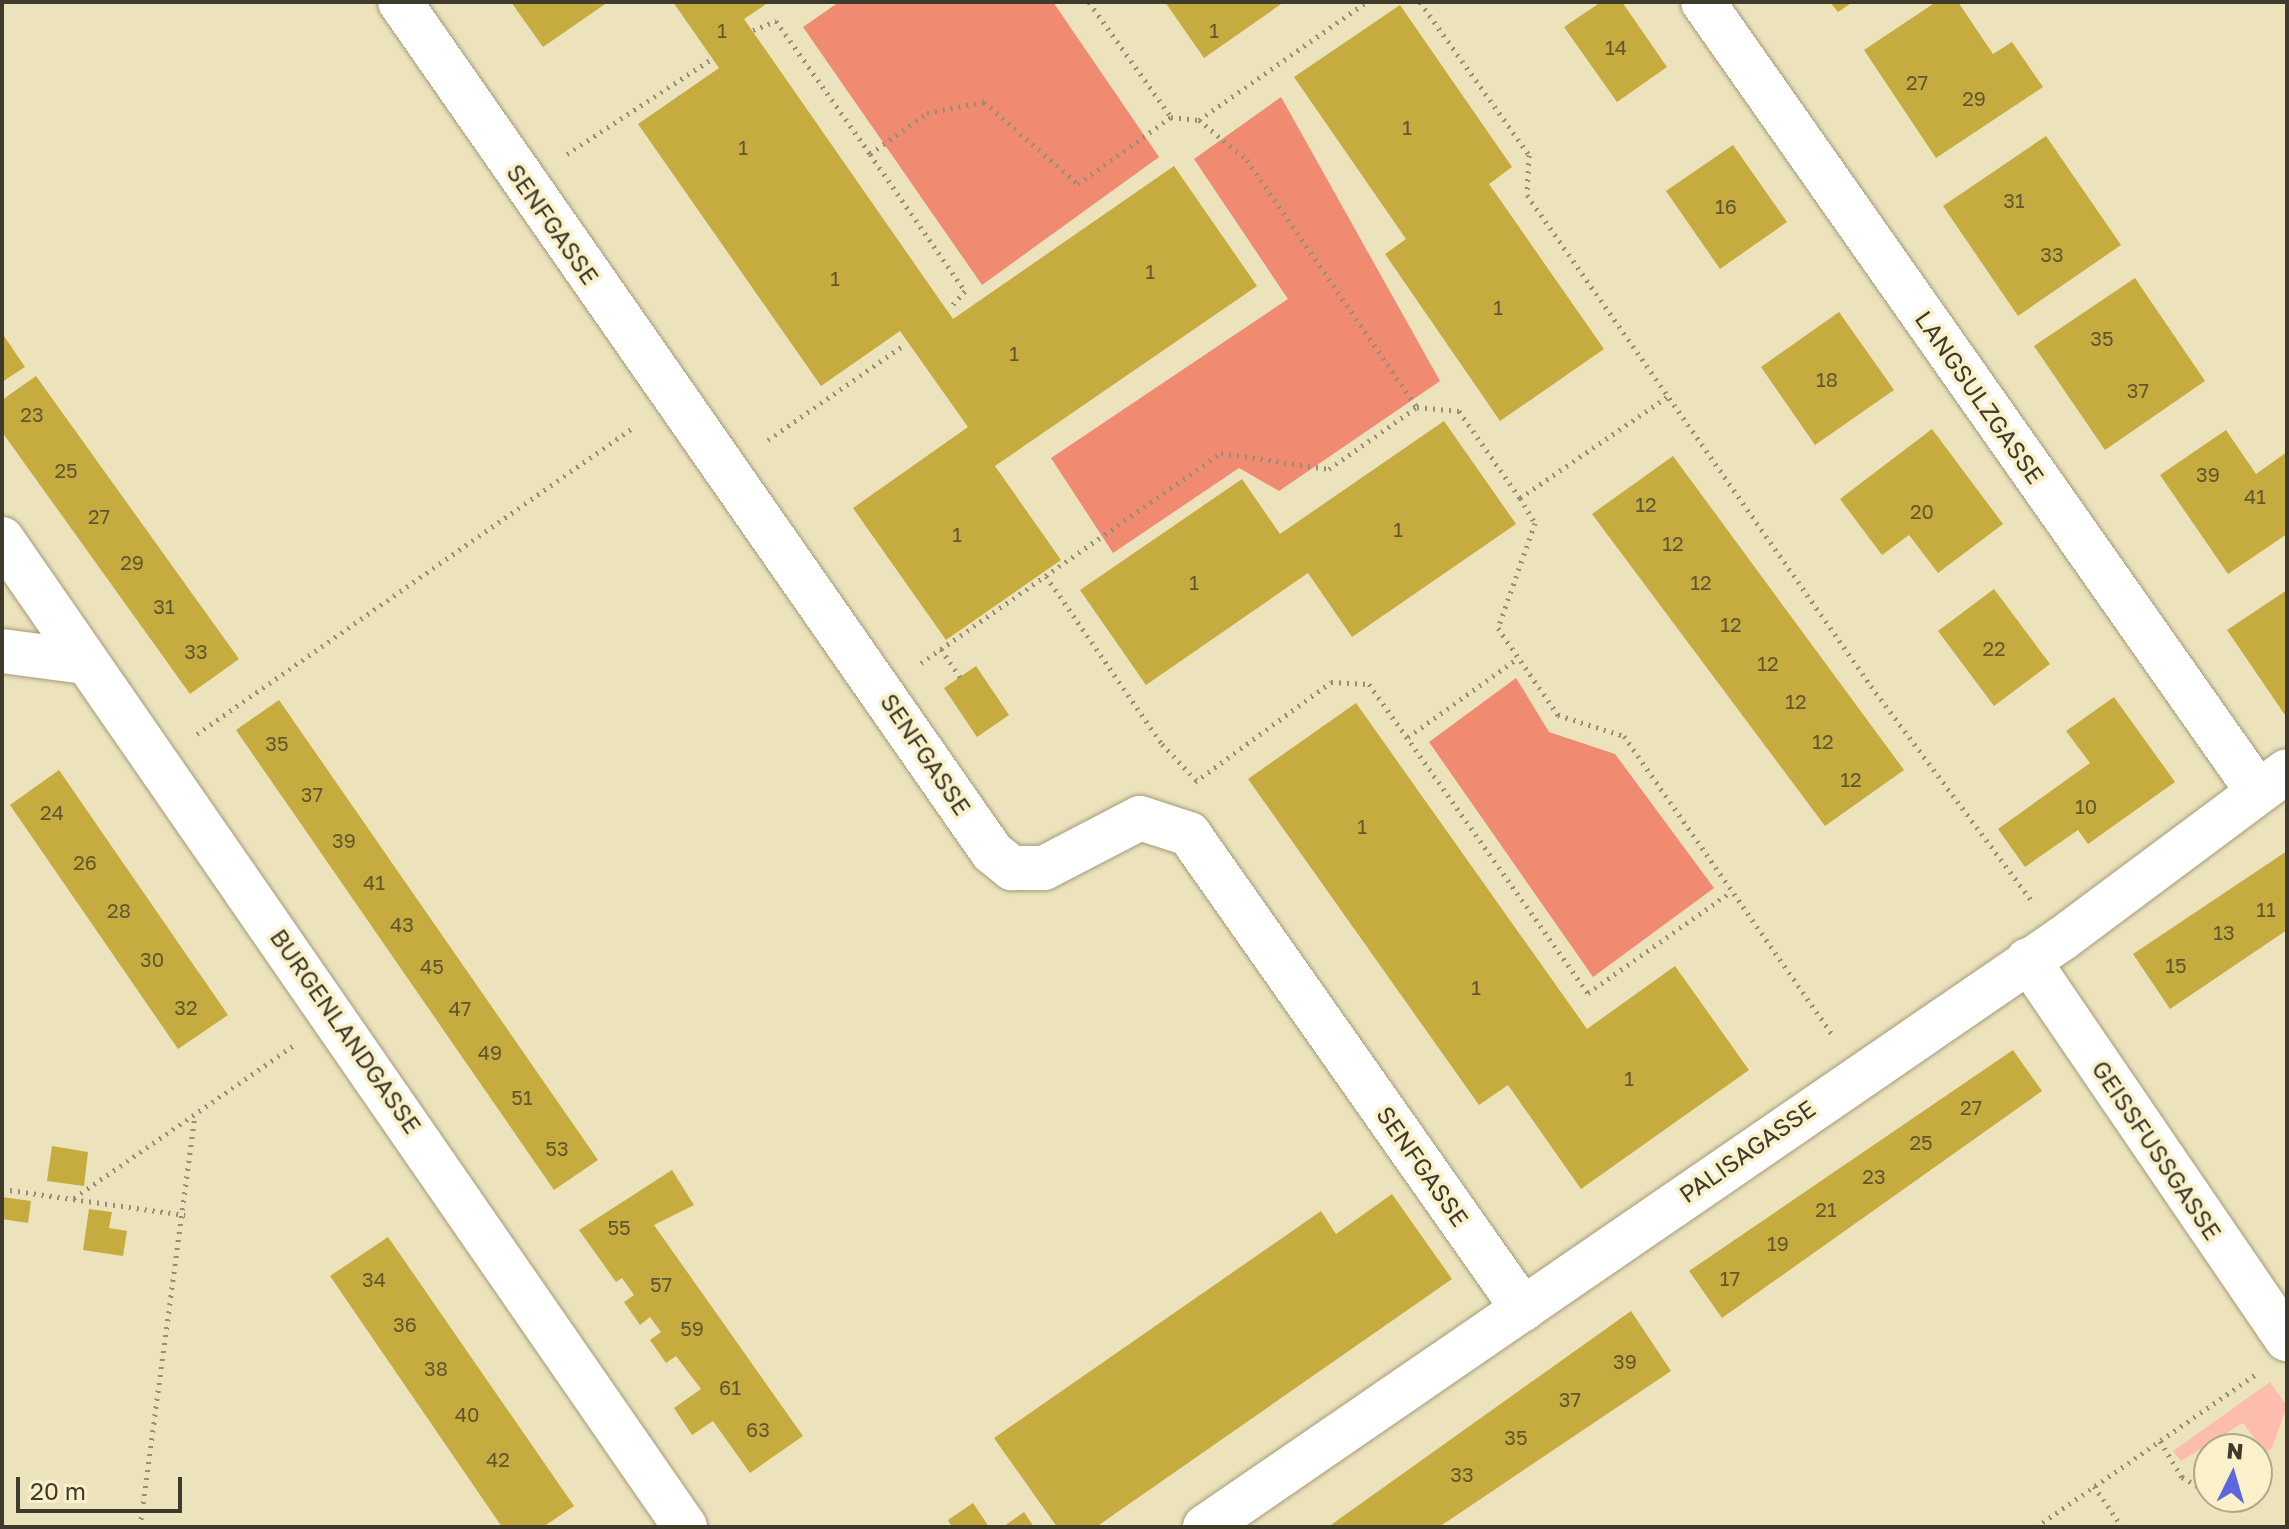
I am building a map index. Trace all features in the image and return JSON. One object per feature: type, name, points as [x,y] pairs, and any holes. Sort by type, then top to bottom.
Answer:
[{"type":"street","name":"SENFGASSE","points":[[400,2],[523,183],[883,690],[992,852],[1012,868],[1064,861],[1140,818],[1165,821],[1197,845],[1523,1309]]},
{"type":"street","name":"LANGSULZGASSE","points":[[1703,2],[2272,781]]},
{"type":"street","name":"BURGENLANDGASSE","points":[[2,539],[685,1527]]},
{"type":"street","points":[[2,651],[86,662]]},
{"type":"street","name":"PALISAGASSE","points":[[1205,1527],[1523,1309],[1859,1072],[2045,949],[2272,781]]},
{"type":"street","name":"GEISSFUSSGASSE","points":[[2045,949],[2274,1355]]},
{"type":"path","points":[[1089,2],[1171,117]]},
{"type":"path","points":[[1199,120],[1366,2]]},
{"type":"path","points":[[1420,2],[1529,155],[1527,195],[1982,841],[2045,949]]},
{"type":"path","points":[[753,30],[776,21],[870,154],[965,291],[949,309]]},
{"type":"path","points":[[523,183],[710,60]]},
{"type":"path","points":[[870,154],[927,113],[984,102],[1078,184],[1171,117],[1199,120],[1247,160],[1417,407]]},
{"type":"path","points":[[727,469],[905,344]]},
{"type":"path","points":[[1520,498],[1667,397]]},
{"type":"path","points":[[157,762],[677,398]]},
{"type":"path","points":[[883,690],[1221,453],[1329,469],[1417,407],[1459,411],[1535,523],[1498,628],[1558,715],[1624,736],[1859,1072]]},
{"type":"path","points":[[1046,575],[1162,744],[1196,780]]},
{"type":"path","points":[[941,649],[960,677]]},
{"type":"path","points":[[1408,737],[1518,658]]},
{"type":"path","points":[[1165,821],[1196,780],[1331,682],[1369,684],[1588,993],[1732,891]]},
{"type":"path","points":[[74,1198],[281,1055]]},
{"type":"path","points":[[140,1527],[185,1215],[195,1115]]},
{"type":"path","points":[[2,1189],[185,1215]]},
{"type":"path","points":[[2036,1527],[2160,1441],[2274,1355]]},
{"type":"path","points":[[2160,1441],[2182,1477],[2193,1484]]},
{"type":"path","points":[[2094,1486],[2122,1527]]},
{"type":"shaded area","points":[[839,2],[1053,2],[1159,157],[982,285],[803,27]]},
{"type":"shaded area","points":[[1281,97],[1440,381],[1279,491],[1239,468],[1113,553],[1051,458],[1288,299],[1194,159]]},
{"type":"shaded area","points":[[1516,678],[1549,732],[1615,754],[1714,888],[1593,977],[1429,742]]},
{"type":"shaded area","points":[[2270,1382],[2287,1406],[2273,1445],[2273,1433],[2250,1433],[2243,1423],[2227,1433],[2198,1433]]},
{"type":"shaded area","points":[[2193,1437],[2193,1454],[2181,1461],[2173,1451]]},
{"type":"building","points":[[511,2],[608,2],[543,47]]},
{"type":"building","points":[[673,2],[769,2],[744,19],[953,319],[1174,166],[1257,286],[995,466],[1061,560],[946,640],[853,508],[968,427],[900,331],[821,386],[638,124],[719,68]]},
{"type":"building","points":[[1165,2],[1284,2],[1204,58]]},
{"type":"building","points":[[1601,2],[1622,2],[1667,67],[1617,102],[1564,27]]},
{"type":"building","points":[[1830,2],[1853,2],[1838,12]]},
{"type":"building","points":[[1936,2],[1958,2],[1993,54],[2012,42],[2043,87],[1936,158],[1864,50]]},
{"type":"building","points":[[1400,5],[1512,167],[1489,184],[1604,349],[1500,421],[1385,254],[1406,239],[1294,77]]},
{"type":"building","points":[[2046,136],[2121,245],[2018,316],[1943,206]]},
{"type":"building","points":[[1733,145],[1787,222],[1720,269],[1666,191]]},
{"type":"building","points":[[2135,278],[2205,381],[2105,450],[2034,346]]},
{"type":"building","points":[[1839,312],[1894,390],[1815,445],[1761,367]]},
{"type":"building","points":[[2,333],[25,367],[2,382]]},
{"type":"building","points":[[36,376],[239,659],[190,694],[2,432],[2,400]]},
{"type":"building","points":[[1444,421],[1516,524],[1352,637],[1308,573],[1146,685],[1080,590],[1242,479],[1280,534]]},
{"type":"building","points":[[1932,429],[2003,524],[1938,573],[1909,535],[1882,555],[1840,499]]},
{"type":"building","points":[[2226,430],[2256,474],[2287,452],[2287,534],[2228,574],[2160,475]]},
{"type":"building","points":[[1673,456],[1904,770],[1825,826],[1592,514]]},
{"type":"building","points":[[1994,589],[2050,664],[1994,706],[1938,631]]},
{"type":"building","points":[[2287,590],[2287,714],[2285,715],[2227,630]]},
{"type":"building","points":[[976,666],[1009,715],[977,737],[944,688]]},
{"type":"building","points":[[2114,697],[2175,782],[2088,844],[2078,830],[2025,867],[1998,829],[2090,763],[2066,731]]},
{"type":"building","points":[[279,700],[598,1160],[554,1190],[236,730]]},
{"type":"building","points":[[1356,703],[1587,1029],[1675,966],[1749,1070],[1581,1189],[1508,1085],[1479,1105],[1248,779]]},
{"type":"building","points":[[59,770],[228,1015],[178,1049],[10,805]]},
{"type":"building","points":[[2287,851],[2287,930],[2170,1009],[2133,954]]},
{"type":"building","points":[[2013,1050],[2042,1091],[1722,1318],[1689,1271]]},
{"type":"building","points":[[52,1146],[88,1152],[84,1186],[47,1181]]},
{"type":"building","points":[[672,1170],[694,1205],[654,1225],[803,1436],[750,1473],[713,1421],[692,1435],[674,1408],[701,1389],[676,1356],[666,1363],[650,1340],[661,1332],[650,1317],[640,1325],[624,1302],[634,1295],[622,1278],[616,1282],[579,1230]]},
{"type":"building","points":[[1392,1194],[1452,1279],[1096,1527],[1057,1527],[994,1438],[1321,1211],[1336,1234]]},
{"type":"building","points":[[2,1197],[31,1201],[28,1223],[2,1219]]},
{"type":"building","points":[[89,1209],[112,1212],[109,1228],[127,1231],[123,1256],[83,1250]]},
{"type":"building","points":[[388,1237],[574,1506],[543,1527],[502,1527],[330,1276]]},
{"type":"building","points":[[1631,1311],[1671,1371],[1439,1527],[1328,1527]]},
{"type":"building","points":[[973,1503],[989,1527],[952,1527],[948,1520]]},
{"type":"building","points":[[1024,1512],[1034,1527],[1003,1527]]}]
